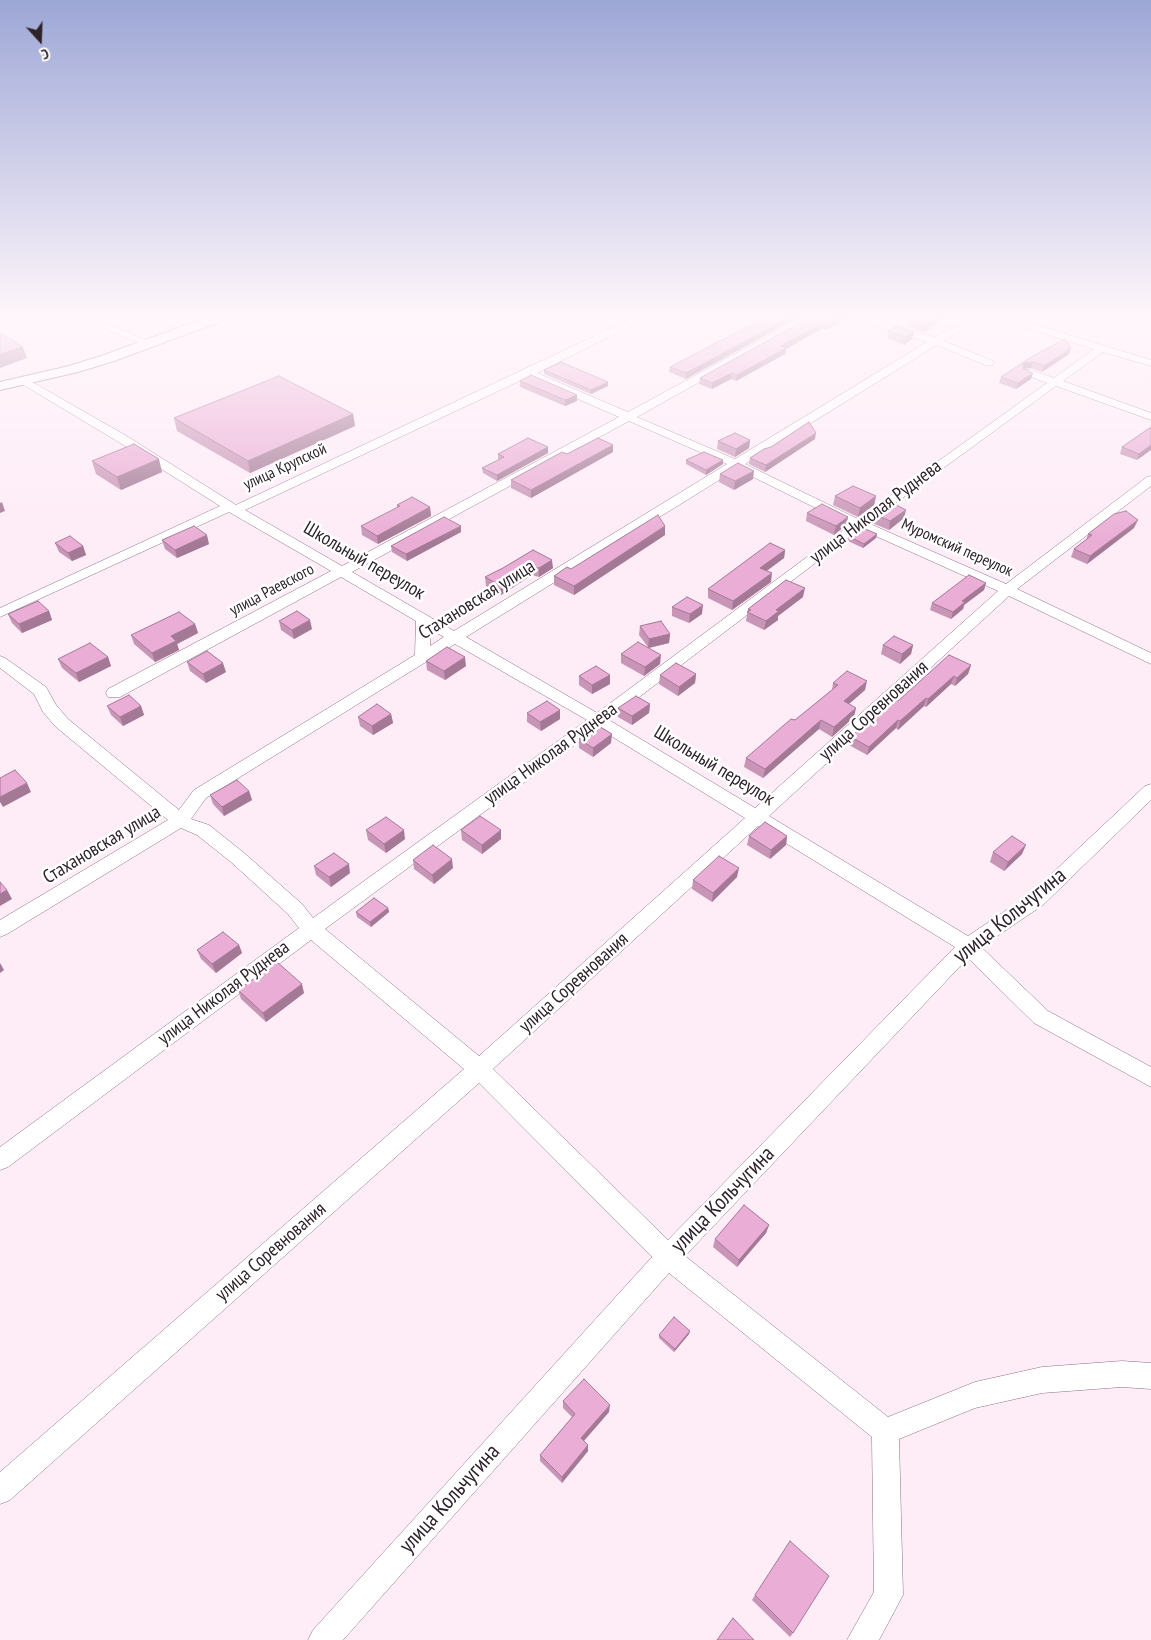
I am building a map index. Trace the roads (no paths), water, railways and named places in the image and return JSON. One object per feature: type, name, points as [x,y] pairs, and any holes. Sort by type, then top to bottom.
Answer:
[{"type":"street","name":"Школьный переулок","points":[[40,392],[121,438],[233,508],[598,720],[968,946],[1041,1017],[1151,1078]]},
{"type":"street","name":"улица Крупской","points":[[0,614],[142,547],[233,508],[488,392]]},
{"type":"street","name":"Муромский переулок","points":[[570,392],[736,464],[859,524],[1007,590],[1151,660]]},
{"type":"street","name":"улица Раевского","points":[[114,693],[674,392]]},
{"type":"street","name":"Стахановская улица","points":[[0,929],[180,821],[200,794],[854,392]]},
{"type":"street","name":"улица Николая Руднева","points":[[0,1160],[311,928],[598,720],[859,524],[1040,392]]},
{"type":"street","points":[[1082,392],[1151,417]]},
{"type":"street","name":"улица Соревнования","points":[[0,1490],[480,1069],[1007,590],[1151,480]]},
{"type":"street","points":[[422,658],[423,618]]},
{"type":"street","points":[[0,661],[40,691],[49,708],[62,723],[180,821],[203,830],[237,857],[295,909],[311,928],[480,1069],[668,1257],[885,1431]]},
{"type":"street","name":"улица Кольчугина","points":[[323,1640],[668,1257],[968,946],[1036,900],[1151,790]]},
{"type":"street","points":[[885,1431],[975,1395],[1042,1380],[1122,1374],[1151,1376]]},
{"type":"street","points":[[862,1640],[889,1595],[885,1431]]}]
